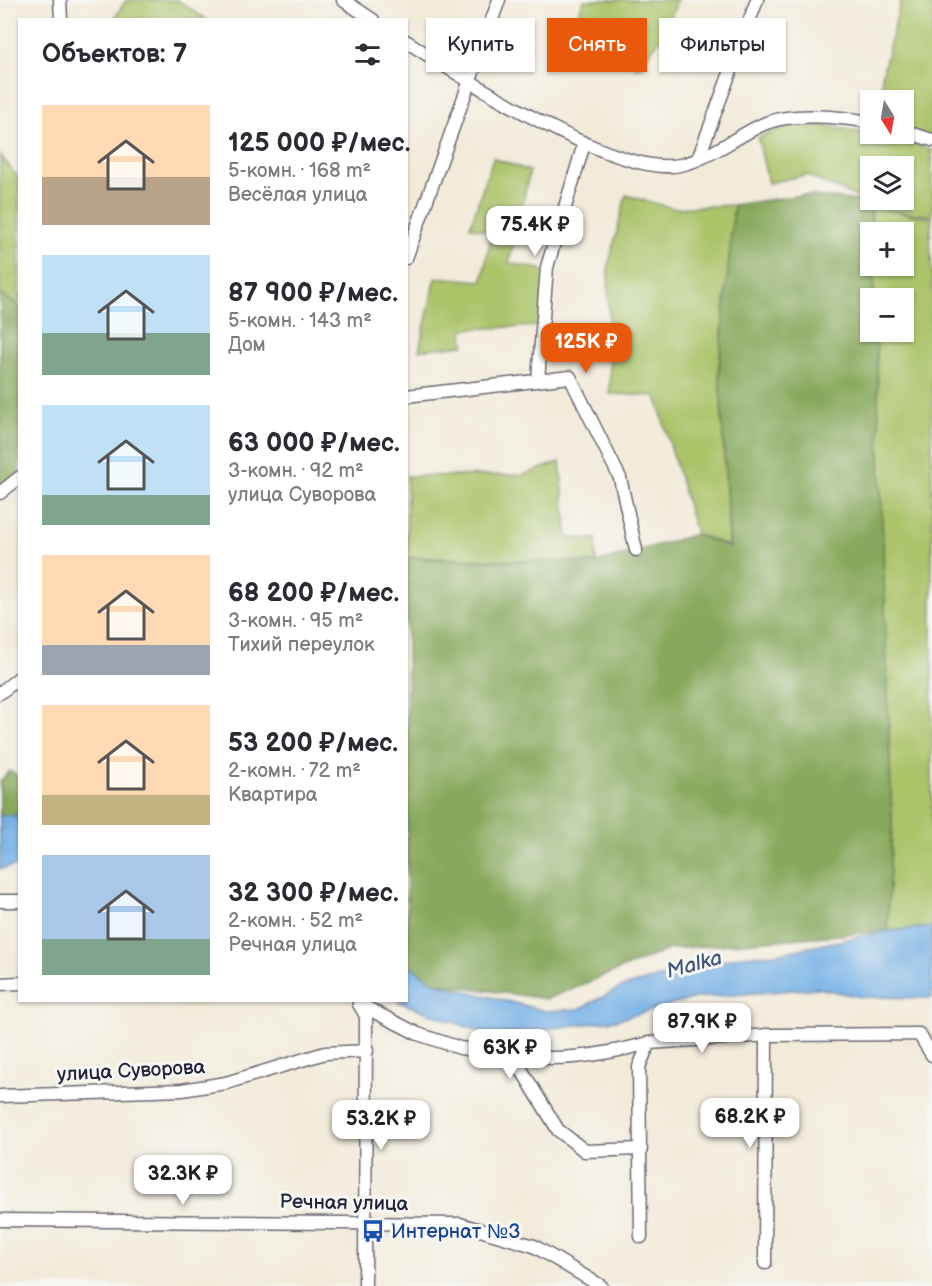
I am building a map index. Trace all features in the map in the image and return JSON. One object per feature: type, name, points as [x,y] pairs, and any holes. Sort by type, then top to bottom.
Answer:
[{"type":"street","points":[[60,0],[61,18]]},
{"type":"street","points":[[343,0],[370,18]]},
{"type":"street","points":[[408,252],[499,0]]},
{"type":"street","points":[[698,159],[756,0]]},
{"type":"street","points":[[408,42],[469,82],[584,144],[665,167],[698,159],[776,120],[837,118],[860,121]]},
{"type":"street","points":[[914,134],[932,140]]},
{"type":"street","points":[[538,380],[547,267],[584,144]]},
{"type":"street","points":[[408,396],[570,377],[620,477],[636,550]]},
{"type":"street","points":[[0,493],[18,479]]},
{"type":"street","points":[[0,693],[18,679]]},
{"type":"street","points":[[0,901],[18,901]]},
{"type":"street","points":[[0,984],[18,983]]},
{"type":"street","points":[[356,1002],[366,1016],[365,1286]]},
{"type":"street","points":[[356,1002],[418,1034],[460,1048],[525,1058],[579,1058],[650,1043],[766,1035],[919,1034],[932,1055]]},
{"type":"street","points":[[765,1263],[766,1035]]},
{"type":"street","points":[[641,1237],[639,1067],[650,1043]]},
{"type":"street","name":"улица Суворова","points":[[0,1096],[182,1090],[226,1083],[325,1053],[367,1051]]},
{"type":"street","points":[[502,1054],[521,1069],[558,1130],[585,1151],[641,1149]]},
{"type":"street","name":"Речная улица","points":[[0,1220],[460,1224],[534,1246],[601,1286]]},
{"type":"green space","points":[[126,0],[177,0],[204,18],[115,18]]},
{"type":"green space","points":[[584,0],[677,0],[671,18],[659,18],[659,40],[647,56],[647,18],[576,18]]},
{"type":"green space","points":[[901,0],[932,0],[932,140],[914,134],[914,90],[881,90],[882,75]]},
{"type":"green space","points":[[822,125],[860,132],[860,144],[912,144],[932,150],[932,216],[885,210],[914,210],[914,156],[860,156],[860,198],[806,175],[768,183],[758,138],[781,127]]},
{"type":"green space","points":[[0,154],[18,178],[18,306],[0,293]]},
{"type":"green space","points":[[493,158],[530,171],[509,263],[540,269],[547,274],[542,326],[463,329],[464,345],[419,350],[436,277],[482,281],[492,232],[470,227]]},
{"type":"green space","points":[[626,195],[672,208],[734,205],[719,368],[729,546],[696,534],[656,396],[610,394],[608,267]]},
{"type":"green space","points":[[802,195],[860,201],[860,210],[871,210],[871,222],[860,222],[860,276],[873,276],[874,288],[860,288],[860,342],[876,342],[892,824],[887,931],[670,949],[547,999],[435,983],[408,965],[408,558],[596,563],[696,534],[730,548],[719,368],[734,205]]},
{"type":"green space","points":[[871,210],[932,218],[930,239],[932,273],[932,927],[887,931],[892,824],[876,342],[914,342],[914,288],[874,288],[873,276],[914,276],[914,222],[872,222]]},
{"type":"green space","points":[[0,293],[18,306],[18,478],[0,493]]},
{"type":"green space","points":[[560,462],[568,538],[596,539],[596,563],[408,557],[408,476],[523,475]]},
{"type":"green space","points":[[10,771],[18,776],[18,816],[0,816],[0,781]]},
{"type":"water","points":[[0,816],[18,816],[18,865],[0,869]]},
{"type":"water","points":[[932,927],[932,998],[861,997],[817,988],[695,998],[616,1020],[499,1035],[478,1031],[399,1002],[408,1002],[408,965],[435,983],[546,1011],[579,1009],[622,987],[741,956],[776,954],[887,931]]},
{"type":"place","name":"Интернат №3","points":[[373,1231]]},
{"type":"water label","name":"Malka","points":[[694,964]]}]
